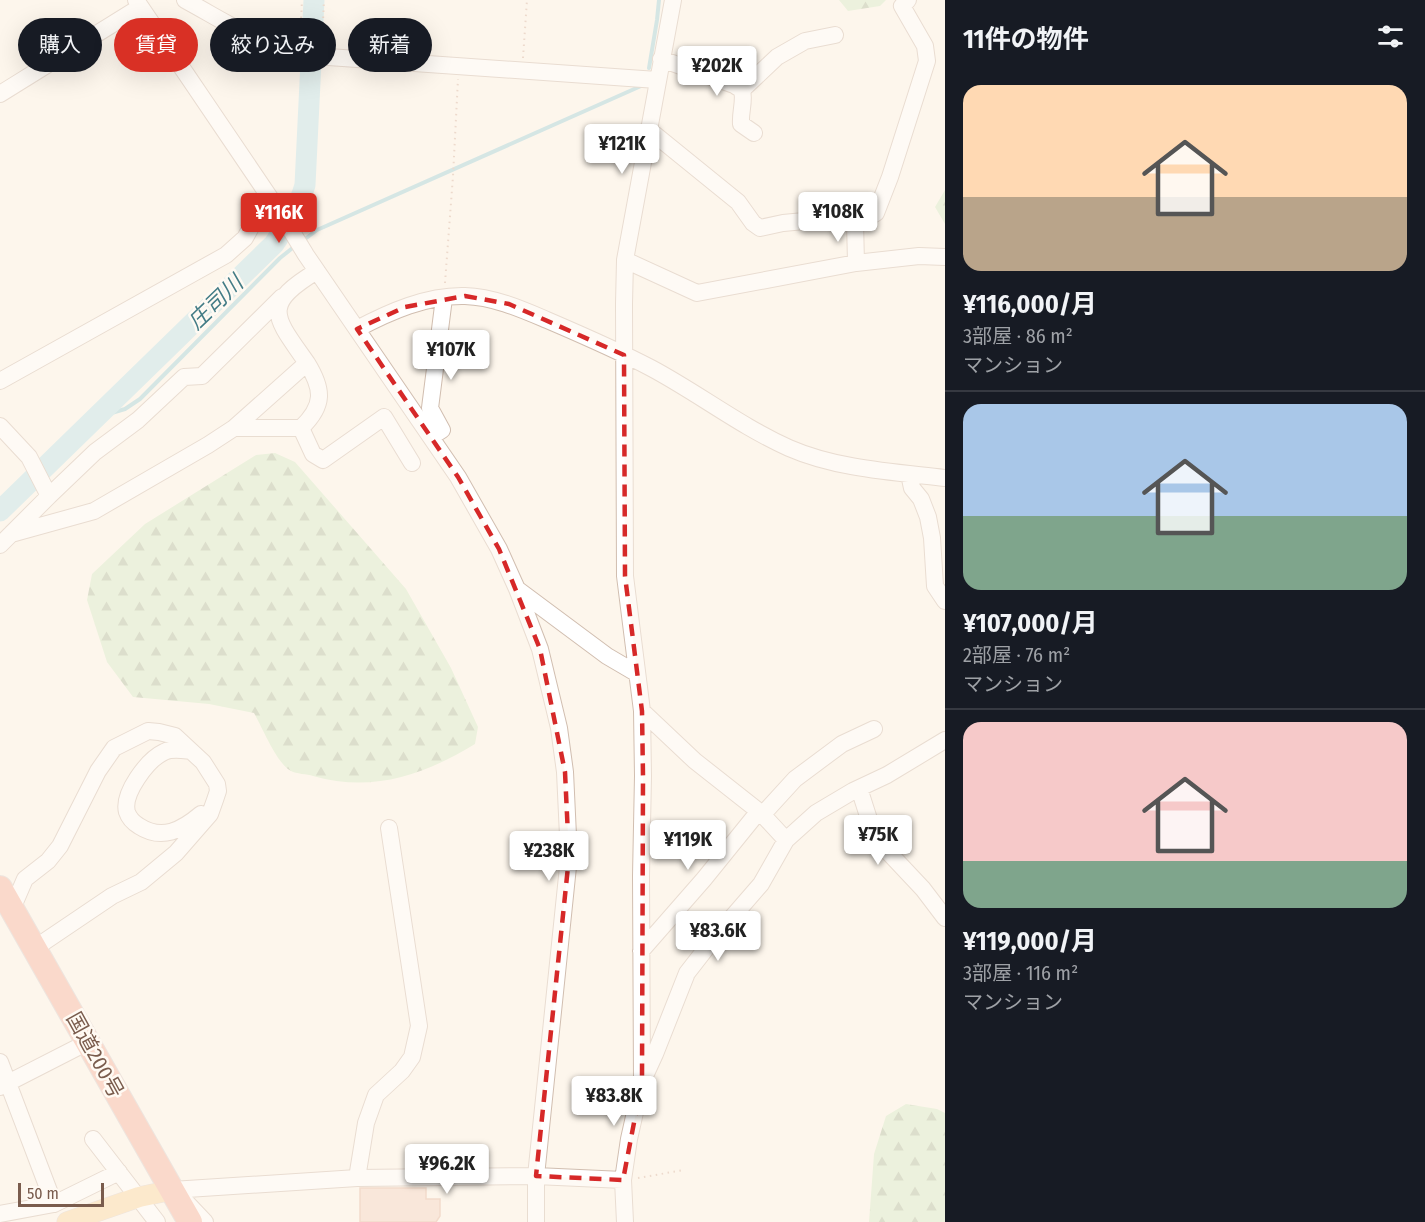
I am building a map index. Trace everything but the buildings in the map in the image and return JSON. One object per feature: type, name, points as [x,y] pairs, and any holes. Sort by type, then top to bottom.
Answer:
[{"type":"highway","name":"国道200号","points":[[0,888],[190,1222]]},
{"type":"main road","points":[[67,1222],[139,1197],[172,1190]]},
{"type":"street","points":[[185,0],[218,18]]},
{"type":"street","points":[[642,1081],[642,711],[625,576],[625,260],[673,0]]},
{"type":"street","points":[[648,129],[738,202],[753,223],[760,228],[815,220],[860,222],[876,213],[890,177],[927,61],[926,46],[902,6],[908,0]]},
{"type":"street","points":[[0,94],[138,4],[458,477],[517,589],[540,649],[559,728],[565,772],[569,857],[536,1176],[536,1222]]},
{"type":"street","points":[[742,90],[777,57],[805,41],[835,35]]},
{"type":"street","points":[[336,57],[657,80]]},
{"type":"street","points":[[661,59],[734,85],[742,90],[744,96],[741,124],[753,133]]},
{"type":"street","points":[[0,381],[226,255],[245,238],[268,196]]},
{"type":"street","points":[[855,221],[856,263]]},
{"type":"street","points":[[625,260],[697,293],[856,263],[919,256],[945,257]]},
{"type":"street","points":[[5,540],[48,494],[95,452],[138,420],[184,377],[202,376],[296,284],[317,271]]},
{"type":"street","points":[[234,428],[301,428],[313,417],[319,399],[319,382],[283,329],[278,316],[284,295]]},
{"type":"street","points":[[357,330],[405,307],[444,298],[465,296],[509,304],[660,373],[758,434],[792,449],[819,459],[848,465],[945,478]]},
{"type":"street","points":[[431,438],[442,430],[430,408],[444,298]]},
{"type":"street","points":[[5,540],[94,510],[208,445],[234,428],[307,363]]},
{"type":"street","points":[[301,428],[313,454],[323,460],[384,417],[412,463]]},
{"type":"street","points":[[0,426],[29,457],[48,494]]},
{"type":"street","points":[[909,474],[912,488],[921,499],[939,548],[935,585],[943,593]]},
{"type":"street","points":[[517,589],[607,656],[636,673]]},
{"type":"street","points":[[642,711],[695,760],[761,812],[786,840]]},
{"type":"street","points":[[641,951],[761,812],[795,779],[842,744],[874,729]]},
{"type":"street","points":[[12,909],[25,879],[48,861],[60,846],[98,771],[114,748],[148,731],[175,736],[203,762],[217,784],[218,791],[210,814],[176,853],[141,882],[112,896],[35,948]]},
{"type":"street","points":[[625,1222],[623,1180],[628,1139],[642,1081],[687,973],[761,884],[786,840],[816,813],[859,788],[888,775],[945,740]]},
{"type":"street","points":[[191,751],[174,749],[163,752],[153,759],[128,792],[126,805],[128,814],[133,822],[142,828],[167,834],[186,826],[213,804]]},
{"type":"street","points":[[859,788],[875,838],[923,889],[945,918]]},
{"type":"street","points":[[357,1178],[366,1124],[376,1095],[402,1071],[412,1057],[419,1026],[389,828]]},
{"type":"street","points":[[4,1085],[87,1042]]},
{"type":"street","points":[[0,1062],[4,1085],[54,1204]]},
{"type":"street","points":[[93,1139],[157,1222]]},
{"type":"street","points":[[0,1214],[54,1204],[118,1172]]},
{"type":"street","points":[[172,1190],[357,1178],[536,1176],[623,1180]]},
{"type":"street","points":[[172,1190],[190,1204],[205,1222]]},
{"type":"path","points":[[301,18],[302,0]]},
{"type":"path","points":[[323,18],[324,0]]},
{"type":"path","points":[[523,70],[527,0]]},
{"type":"path","points":[[444,298],[454,165],[458,65]]},
{"type":"path","points":[[623,1180],[684,1170]]},
{"type":"highlighted area","points":[[465,296],[509,304],[624,355],[625,576],[642,711],[643,776],[642,1081],[623,1180],[536,1176],[569,857],[565,772],[540,649],[499,549],[458,477],[357,329],[405,307]]},
{"type":"green space","points":[[839,0],[886,0],[880,6],[848,11]]},
{"type":"green space","points":[[945,190],[945,224],[935,207]]},
{"type":"green space","points":[[275,453],[295,462],[406,589],[451,668],[478,727],[475,744],[417,772],[377,782],[335,781],[296,773],[280,761],[254,713],[209,704],[133,697],[107,662],[87,600],[92,574],[145,524],[256,455]]},
{"type":"green space","points":[[906,1104],[937,1109],[945,1113],[945,1222],[869,1222],[874,1154],[886,1116]]},
{"type":"waterway","name":"庄司川","points":[[0,511],[274,244],[288,223],[305,185],[314,0]]},
{"type":"waterway","points":[[649,68],[659,0]]},
{"type":"waterway","points":[[301,242],[317,230],[641,86]]},
{"type":"waterway","points":[[98,417],[125,409],[140,399],[280,258],[295,246]]}]
